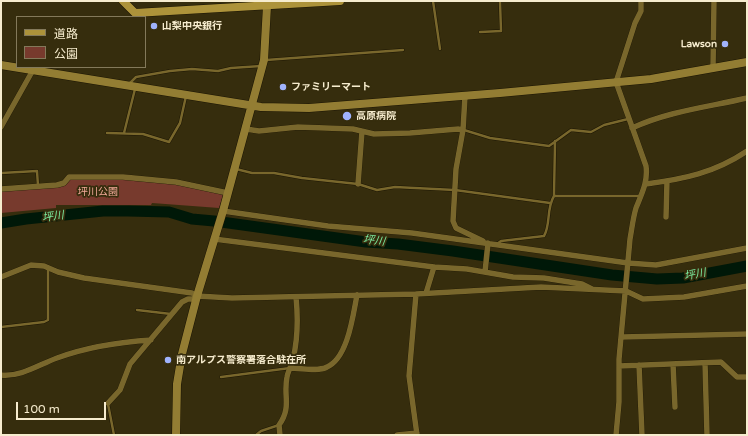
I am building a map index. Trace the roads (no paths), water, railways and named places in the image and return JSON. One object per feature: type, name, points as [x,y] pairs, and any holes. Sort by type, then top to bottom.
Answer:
[{"type":"main road","points":[[123,1],[135,13],[267,3],[340,1]]},
{"type":"street","points":[[616,435],[619,402],[619,366],[632,221],[646,184],[646,166],[616,82],[635,23],[641,11],[641,1]]},
{"type":"street","points":[[713,68],[714,1]]},
{"type":"street","points":[[176,435],[177,384],[182,354],[214,237],[246,129],[263,63],[267,3]]},
{"type":"street","points":[[20,68],[252,105],[277,107],[330,107],[616,82],[677,75],[747,62]]},
{"type":"street","points":[[1,65],[16,67]]},
{"type":"street","points":[[2,123],[33,70]]},
{"type":"street","points":[[465,96],[463,130],[456,169],[453,221],[456,228],[488,245]]},
{"type":"street","points":[[632,128],[653,118],[674,112],[747,98]]},
{"type":"street","points":[[246,129],[260,131],[298,127],[362,131],[374,134],[458,129],[463,130]]},
{"type":"street","points":[[358,184],[362,131]]},
{"type":"street","points":[[646,184],[699,175],[721,167],[747,151]]},
{"type":"street","points":[[1,189],[57,185],[64,183],[69,177],[123,177],[176,182],[228,193]]},
{"type":"street","points":[[666,217],[667,181]]},
{"type":"street","points":[[222,213],[328,226],[412,233],[488,245],[497,244],[628,265],[656,265],[747,248]]},
{"type":"street","points":[[214,237],[434,267],[485,270],[513,277],[544,278],[582,284],[594,290]]},
{"type":"street","points":[[485,270],[488,245]]},
{"type":"street","points":[[1,277],[31,265],[84,278],[192,293],[197,298]]},
{"type":"street","points":[[426,293],[434,267]]},
{"type":"street","points":[[108,403],[120,390],[130,364],[182,302],[197,298],[416,294],[541,288],[626,291],[643,299],[684,297],[747,286]]},
{"type":"street","points":[[397,435],[417,434],[408,376],[416,294]]},
{"type":"street","points":[[290,368],[319,369],[327,368],[332,364],[342,353],[349,332],[357,295]]},
{"type":"street","points":[[280,435],[278,425],[284,417],[287,405],[287,376],[290,368],[298,320],[296,296]]},
{"type":"street","points":[[622,336],[747,334]]},
{"type":"street","points":[[1,375],[19,374],[57,358],[121,342],[151,340]]},
{"type":"street","points":[[619,366],[721,362],[737,377],[747,376]]},
{"type":"street","points":[[706,363],[707,435]]},
{"type":"street","points":[[674,364],[675,408]]},
{"type":"street","points":[[640,365],[642,435]]},
{"type":"lane","points":[[433,1],[440,49]]},
{"type":"lane","points":[[480,32],[501,32],[500,1]]},
{"type":"lane","points":[[124,133],[132,85],[136,76],[192,69],[218,71],[263,63],[403,50]]},
{"type":"lane","points":[[107,133],[142,134],[169,142],[180,123],[187,94]]},
{"type":"lane","points":[[463,130],[490,138],[548,146],[571,130],[591,132],[604,125],[628,119]]},
{"type":"lane","points":[[497,244],[501,241],[544,236],[547,230],[550,202],[554,196],[555,141]]},
{"type":"lane","points":[[234,168],[252,174],[274,173],[302,178],[358,184],[377,190],[394,186],[455,190],[550,202]]},
{"type":"lane","points":[[1,173],[37,171],[38,187]]},
{"type":"lane","points":[[554,196],[641,196]]},
{"type":"lane","points":[[1,326],[44,322],[48,320],[48,268]]},
{"type":"lane","points":[[137,310],[172,315]]},
{"type":"lane","points":[[221,377],[290,368]]},
{"type":"lane","points":[[108,403],[114,435]]},
{"type":"lane","points":[[256,435],[261,431],[278,425]]},
{"type":"waterway","name":"坪川","points":[[1,223],[103,211],[169,212],[192,219],[366,242],[398,244],[453,251],[612,275],[657,279],[683,278],[747,266]]},
{"type":"place","name":"山梨中央銀行","points":[[154,26]]},
{"type":"place","name":"Lawson","points":[[725,44]]},
{"type":"place","name":"ファミリーマート","points":[[283,87]]},
{"type":"place","name":"高原病院","points":[[347,116]]},
{"type":"place","name":"南アルプス警察署落合駐在所","points":[[168,360]]},
{"type":"park label","name":"坪川公園","points":[[98,192]]}]
